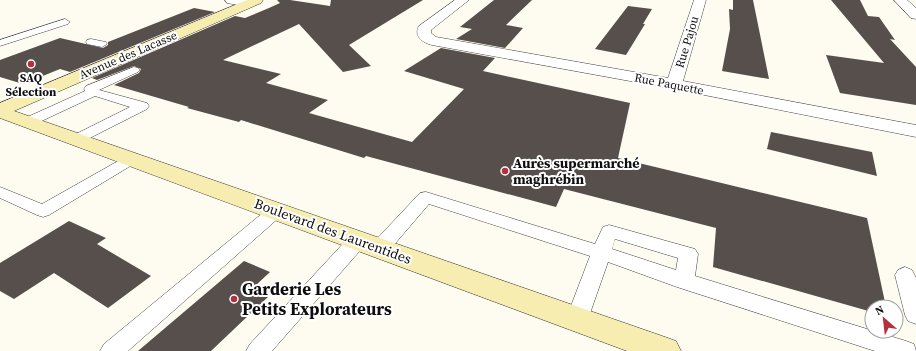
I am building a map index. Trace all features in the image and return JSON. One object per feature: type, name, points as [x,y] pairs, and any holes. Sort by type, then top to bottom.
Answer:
[{"type":"main road","name":"Avenue des Lacasse","points":[[0,111],[253,2]]},
{"type":"main road","name":"Boulevard des Laurentides","points":[[0,111],[665,351]]},
{"type":"street","points":[[230,0],[253,2]]},
{"type":"street","name":"Rue Paquette","points":[[463,0],[431,22],[424,29],[424,35],[432,41],[674,84],[916,131]]},
{"type":"street","name":"Rue Pajou","points":[[674,84],[700,0]]},
{"type":"street","points":[[900,0],[916,15]]},
{"type":"lane","points":[[0,43],[65,22]]},
{"type":"lane","points":[[91,42],[102,44]]},
{"type":"lane","points":[[28,122],[134,70]]},
{"type":"lane","points":[[69,81],[142,106],[76,139]]},
{"type":"lane","points":[[0,192],[43,211],[132,159]]},
{"type":"lane","points":[[258,351],[369,244],[426,197],[906,351]]},
{"type":"lane","points":[[112,351],[276,211]]},
{"type":"lane","points":[[576,319],[610,231],[688,254],[684,281]]},
{"type":"lane","points":[[905,276],[916,315]]},
{"type":"building","points":[[277,0],[290,0],[330,6],[331,0],[423,0],[349,45],[371,66],[343,72],[299,24],[223,60],[281,74],[266,83],[328,100],[309,113],[412,142],[464,89],[404,71],[441,48],[495,58],[483,71],[630,103],[618,158],[867,218],[884,299],[864,299],[864,310],[713,267],[716,228],[564,189],[556,207],[366,156],[364,158],[241,120],[239,122],[187,108],[189,107],[114,85],[139,73],[141,69],[134,66],[97,80],[92,78],[235,16],[245,18],[280,3]]},
{"type":"building","points":[[494,0],[532,0],[506,25],[523,28],[505,48],[456,39],[472,29],[460,27]]},
{"type":"building","points":[[733,0],[753,0],[769,79],[722,71],[730,29],[729,9],[733,10]]},
{"type":"building","points":[[831,0],[860,0],[868,16],[879,17],[895,40],[890,39],[916,67],[916,105],[840,93],[826,55],[884,63]]},
{"type":"building","points":[[628,6],[652,9],[643,24],[645,24],[626,55],[595,49]]},
{"type":"building","points":[[194,8],[215,12],[70,72],[60,69],[23,84],[0,77],[0,60],[60,38],[103,48],[108,45],[108,42]]},
{"type":"building","points":[[771,132],[872,152],[877,176],[767,149]]},
{"type":"building","points":[[69,221],[106,238],[97,244],[151,276],[108,308],[54,273],[14,299],[0,291],[0,263]]},
{"type":"building","points":[[244,261],[270,272],[253,288],[269,296],[211,351],[138,351]]},
{"type":"place","name":"SAQ Sélection","points":[[31,64]]},
{"type":"place","name":"Aurès supermarché maghrébin","points":[[505,171]]},
{"type":"place","name":"Garderie Les Petits Explorateurs","points":[[234,299]]}]
